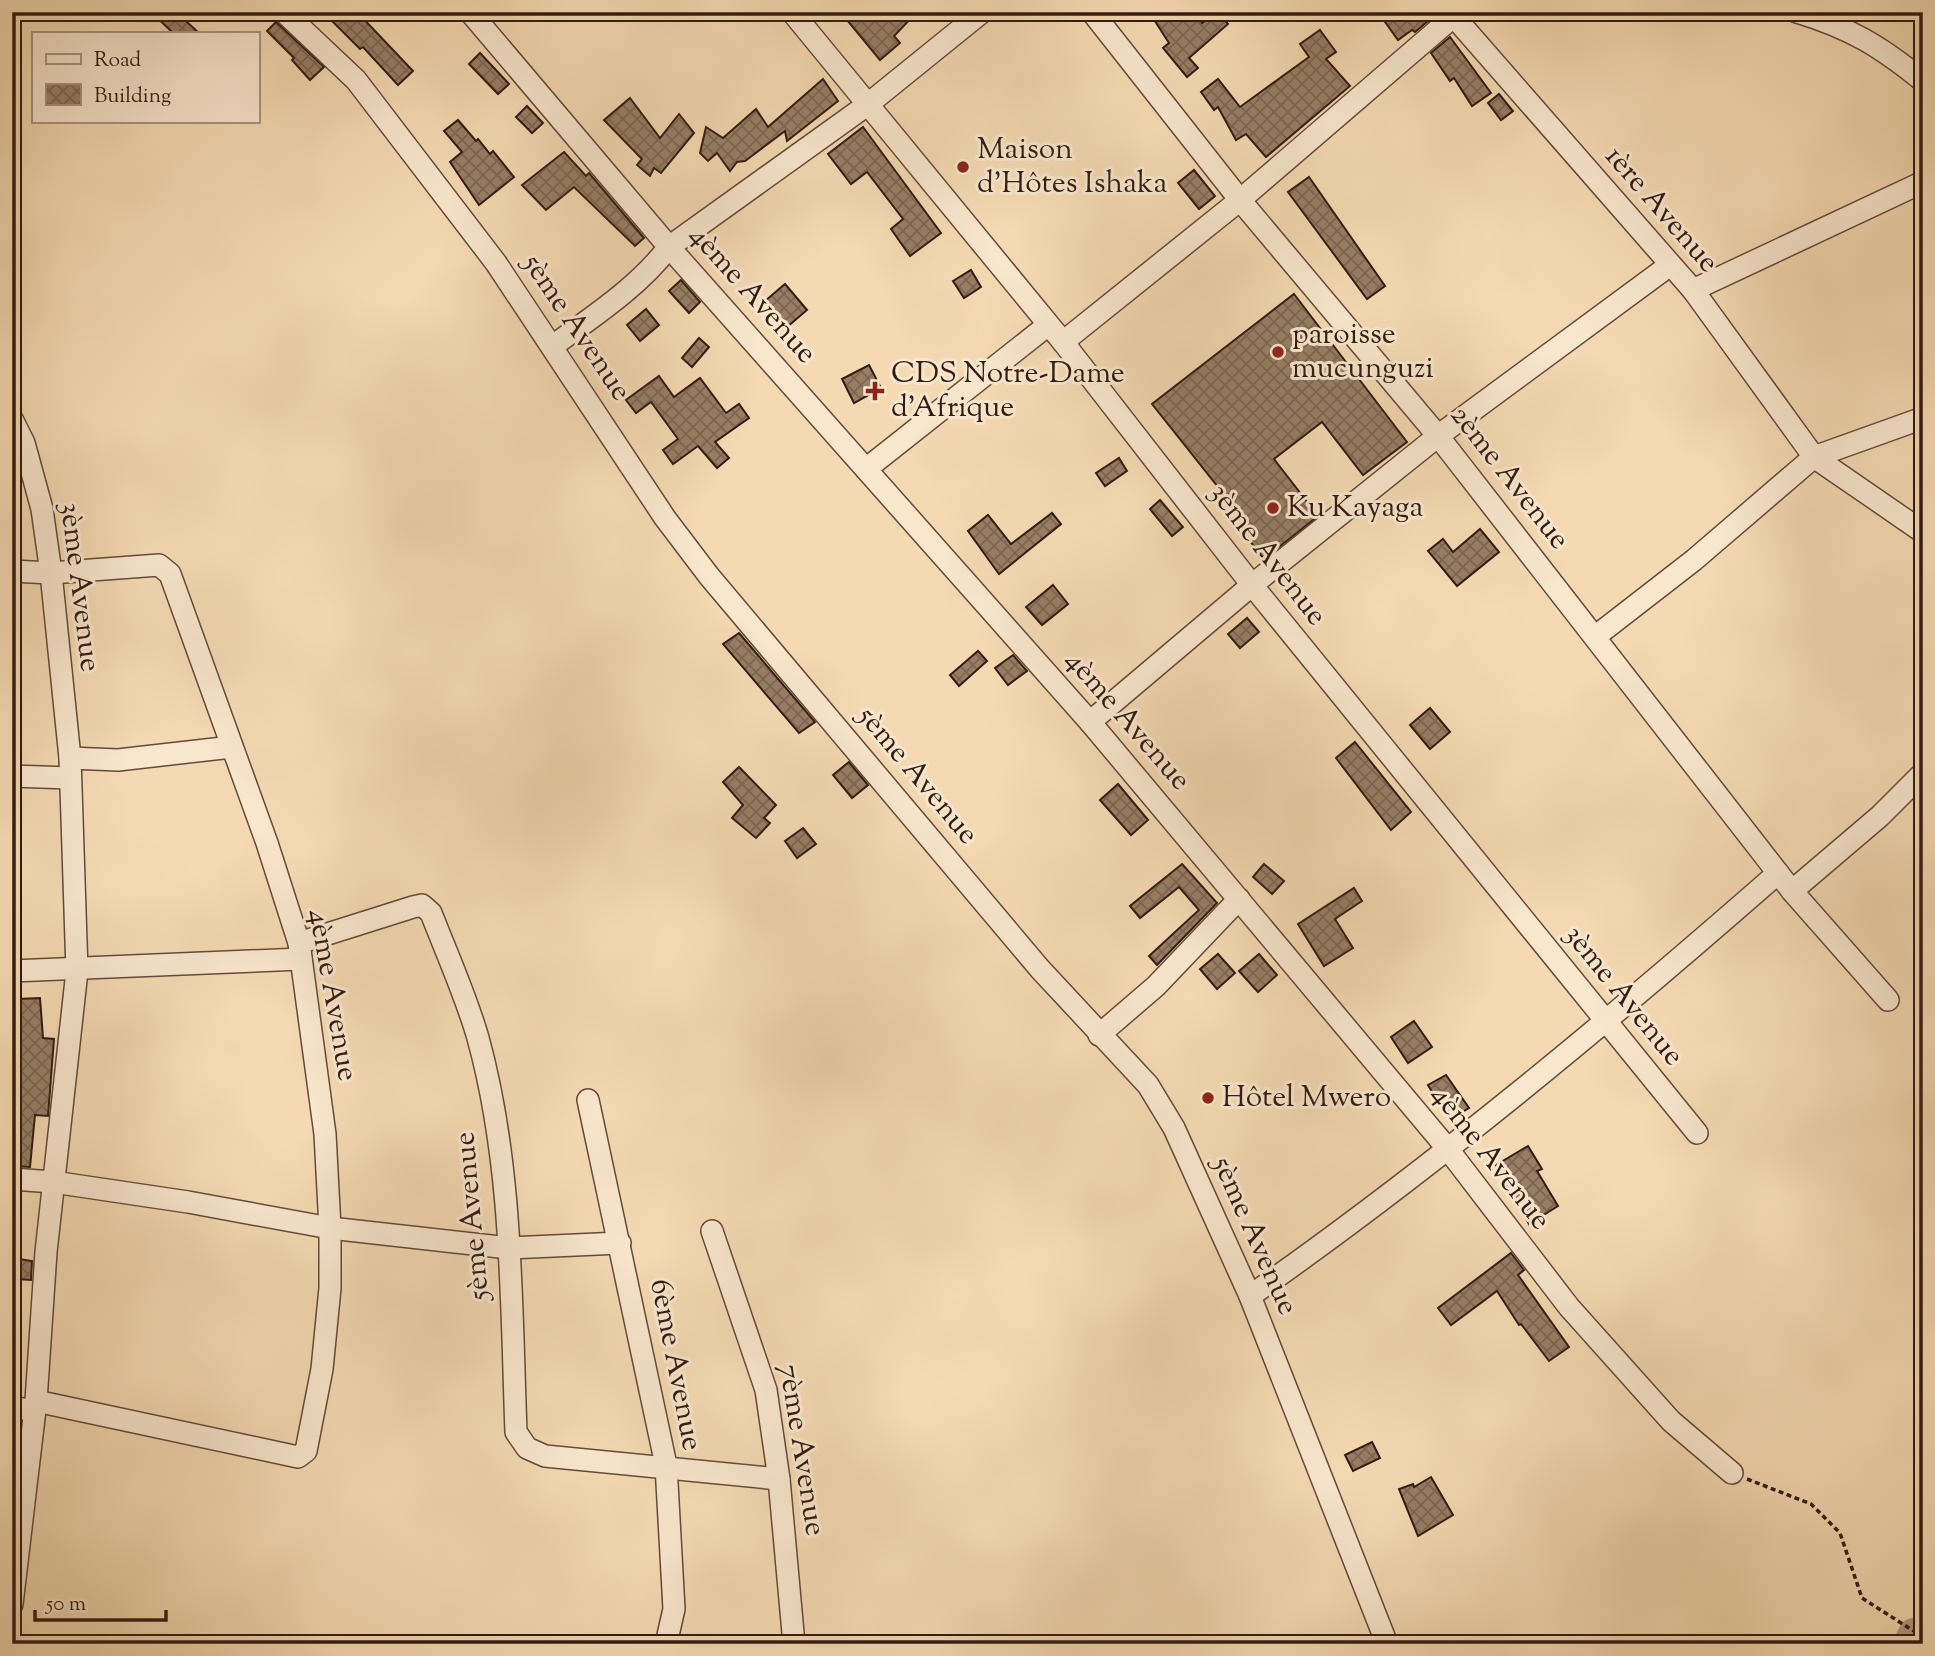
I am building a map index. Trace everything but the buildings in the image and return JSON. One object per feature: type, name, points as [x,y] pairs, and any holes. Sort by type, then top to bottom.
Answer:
[{"type":"street","name":"5ème Avenue","points":[[285,12],[356,80],[496,263],[554,345],[665,518],[709,576],[1040,969],[1148,1085],[1174,1128],[1250,1296],[1387,1644]]},
{"type":"street","name":"4ème Avenue","points":[[470,12],[669,247],[1090,722],[1447,1148],[1569,1307],[1671,1421],[1732,1473]]},
{"type":"street","name":"3ème Avenue","points":[[792,12],[1063,342],[1252,585],[1697,1133]]},
{"type":"street","points":[[554,345],[621,296],[652,269],[669,247],[867,105],[982,12]]},
{"type":"street","name":"2ème Avenue","points":[[1092,12],[1240,200],[1438,436],[1792,891],[1888,1000]]},
{"type":"street","points":[[1797,12],[1823,20],[1881,47],[1923,81]]},
{"type":"street","points":[[1063,342],[1240,200],[1452,14]]},
{"type":"street","name":"1ère Avenue","points":[[1452,14],[1693,290],[1814,457],[1923,532]]},
{"type":"street","points":[[1693,290],[1923,182]]},
{"type":"street","points":[[1090,722],[1252,585],[1438,436],[1670,265]]},
{"type":"street","points":[[866,469],[1048,325]]},
{"type":"street","points":[[1596,636],[1694,560],[1814,457],[1923,418]]},
{"type":"street","name":"3ème Avenue","points":[[12,419],[24,443],[42,509],[51,573],[70,768],[76,971],[53,1182],[35,1406],[12,1604]]},
{"type":"street","name":"4ème Avenue","points":[[35,1406],[298,1457],[306,1451],[322,1369],[330,1288],[325,1134],[300,951],[267,844],[166,568],[159,565],[51,573]]},
{"type":"street","points":[[12,572],[51,573]]},
{"type":"street","points":[[12,776],[232,747]]},
{"type":"street","points":[[1792,891],[1880,816],[1923,773]]},
{"type":"street","points":[[1250,1296],[1362,1217],[1607,1023],[1778,873]]},
{"type":"street","points":[[1099,1035],[1156,986],[1239,899]]},
{"type":"street","name":"5ème Avenue","points":[[300,951],[422,905],[431,913],[478,1037],[496,1121],[509,1248],[516,1432],[527,1448],[545,1456],[666,1465]]},
{"type":"street","points":[[12,971],[76,971],[300,951]]},
{"type":"street","name":"6ème Avenue","points":[[588,1100],[666,1465],[674,1609],[666,1644]]},
{"type":"street","points":[[12,1179],[53,1182],[330,1228],[509,1248],[620,1243]]},
{"type":"street","name":"7ème Avenue","points":[[712,1231],[766,1390],[779,1479],[794,1644]]},
{"type":"street","points":[[12,1407],[35,1406]]},
{"type":"street","points":[[666,1465],[779,1479]]},
{"type":"path","points":[[1732,1473],[1811,1504],[1840,1533],[1861,1598],[1923,1637]]},
{"type":"waterway","points":[[1916,1632],[1923,1620]]},
{"type":"waterway","points":[[1909,1644],[1914,1634]]},
{"type":"place","name":"Maison d'Hôtes Ishaka","points":[[963,167]]},
{"type":"place","name":"paroisse mucunguzi","points":[[1278,352]]},
{"type":"place","name":"CDS Notre-Dame d'Afrique","points":[[875,391]]},
{"type":"place","name":"Ku Kayaga","points":[[1273,508]]},
{"type":"place","name":"Hôtel Mwero","points":[[1208,1098]]}]
